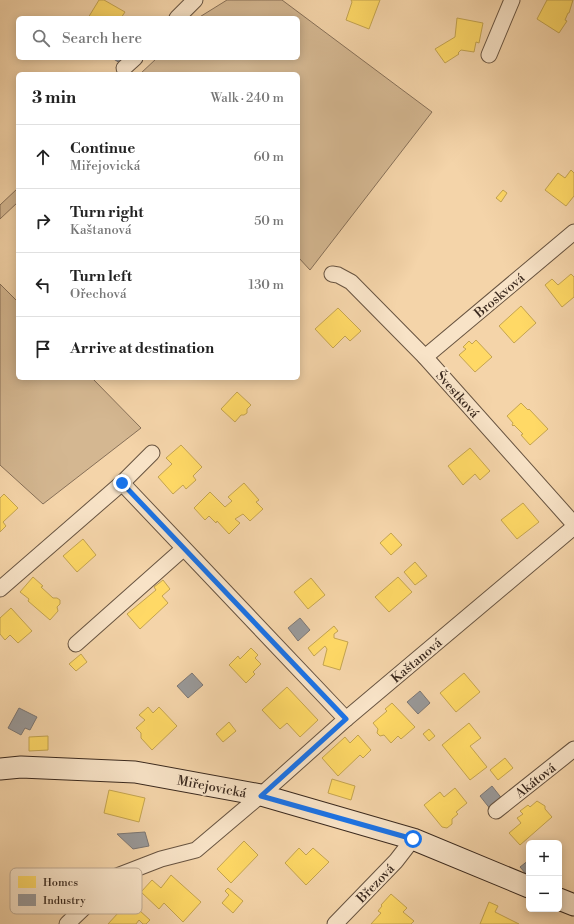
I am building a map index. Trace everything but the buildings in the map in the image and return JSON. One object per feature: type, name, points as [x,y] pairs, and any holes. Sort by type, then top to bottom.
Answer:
[{"type":"street","points":[[179,16],[195,0]]},
{"type":"street","points":[[489,55],[512,0]]},
{"type":"street","name":"Broskvová","points":[[425,357],[574,232]]},
{"type":"street","name":"Švestková","points":[[332,274],[338,275],[351,282],[425,357],[574,526]]},
{"type":"street","points":[[0,589],[122,483],[152,453]]},
{"type":"street","points":[[122,483],[346,719]]},
{"type":"street","name":"Kaštanová","points":[[138,868],[161,859],[196,850],[261,796],[346,719],[574,526]]},
{"type":"street","points":[[76,644],[183,549]]},
{"type":"street","name":"Akátová","points":[[496,811],[574,749]]},
{"type":"street","name":"Miřejovická","points":[[0,769],[21,767],[135,772],[261,796],[413,839],[526,886]]},
{"type":"street","name":"Březová","points":[[335,924],[396,861],[413,839]]},
{"type":"street","points":[[562,900],[574,906]]},
{"type":"street","name":"Kaštanová","points":[[67,924],[77,914]]},
{"type":"shaded area","points":[[227,0],[282,0],[432,112],[310,270],[300,259],[300,72],[142,72],[155,60],[300,60],[300,16],[201,16]]},
{"type":"shaded area","points":[[16,190],[16,204],[0,219],[0,205]]},
{"type":"shaded area","points":[[0,284],[16,300],[16,380],[94,380],[141,428],[43,504],[0,465]]},
{"type":"route","points":[[122,483],[346,719],[261,796],[413,839]]}]
